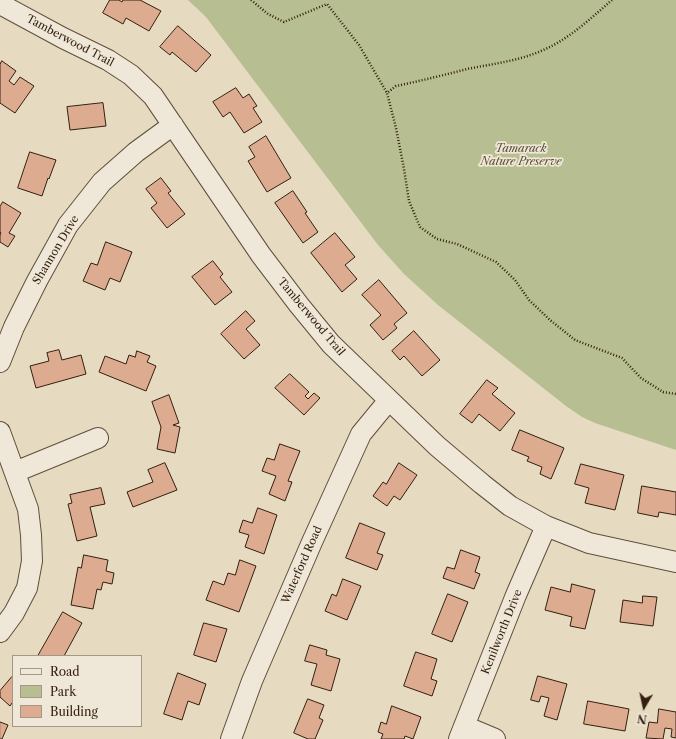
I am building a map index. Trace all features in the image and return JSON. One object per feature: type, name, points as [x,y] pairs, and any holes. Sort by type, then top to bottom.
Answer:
[{"type":"street","name":"Tamberwood Trail","points":[[0,4],[108,60],[131,75],[153,96],[261,255],[331,344],[437,446],[482,484],[510,506],[546,526],[588,543],[676,562]]},
{"type":"street","name":"Shannon Drive","points":[[0,362],[14,327],[36,281],[68,225],[102,182],[136,152],[173,125]]},
{"type":"street","name":"Waterford Road","points":[[231,739],[252,681],[312,542],[361,434],[389,400]]},
{"type":"street","points":[[0,432],[28,509],[32,561],[27,588],[14,613],[0,632]]},
{"type":"street","points":[[15,472],[98,438]]},
{"type":"street","name":"Kenilworth Drive","points":[[462,732],[516,595],[546,526]]},
{"type":"street","points":[[462,732],[495,739]]},
{"type":"path","points":[[251,0],[268,14],[284,22],[327,4],[359,45],[387,93],[396,128],[409,201],[420,228],[437,239],[457,244],[496,262],[515,280],[529,300],[550,320],[575,340],[622,358],[641,378],[663,392],[676,394]]},
{"type":"path","points":[[387,93],[396,86],[523,57],[541,51],[572,34],[612,0]]},
{"type":"green space","name":"Tamarack Nature Preserve","points":[[188,0],[676,0],[676,450],[595,423],[582,417],[438,305],[404,274],[378,245],[206,17]]},
{"type":"building","points":[[110,0],[119,0],[122,2],[123,0],[140,0],[161,11],[149,31],[126,18],[123,24],[103,13]]},
{"type":"building","points":[[178,26],[211,55],[196,72],[172,52],[170,55],[160,47]]},
{"type":"building","points":[[2,61],[16,71],[9,81],[14,85],[20,77],[34,86],[15,113],[0,103],[0,65]]},
{"type":"building","points":[[236,88],[243,98],[249,94],[257,106],[253,108],[262,122],[244,133],[230,112],[223,117],[213,102]]},
{"type":"building","points":[[103,103],[106,126],[70,130],[67,107]]},
{"type":"building","points":[[266,136],[291,178],[267,192],[248,161],[255,157],[249,147]]},
{"type":"building","points":[[30,152],[56,160],[42,196],[18,188]]},
{"type":"building","points":[[161,178],[171,191],[168,193],[185,214],[167,228],[151,208],[157,203],[146,189]]},
{"type":"building","points":[[293,191],[307,212],[305,213],[318,232],[303,243],[275,203]]},
{"type":"building","points":[[3,202],[21,213],[9,233],[15,236],[8,247],[0,242],[0,207]]},
{"type":"building","points":[[335,233],[355,257],[345,265],[357,279],[342,292],[311,253]]},
{"type":"building","points":[[106,242],[132,252],[120,282],[110,278],[105,290],[83,281],[91,263],[97,265]]},
{"type":"building","points":[[213,261],[223,274],[220,277],[232,292],[215,305],[192,277]]},
{"type":"building","points":[[379,280],[407,313],[394,324],[397,328],[383,340],[370,325],[381,315],[362,295]]},
{"type":"building","points":[[246,311],[255,321],[246,329],[260,345],[244,359],[221,334]]},
{"type":"building","points":[[414,331],[440,360],[422,376],[404,356],[400,360],[392,351]]},
{"type":"building","points":[[59,350],[62,360],[81,355],[86,374],[36,388],[30,366],[49,361],[47,353]]},
{"type":"building","points":[[137,351],[150,356],[147,362],[156,366],[146,391],[99,372],[105,356],[126,364],[129,355],[135,357]]},
{"type":"building","points":[[290,374],[309,392],[305,396],[308,399],[314,393],[320,398],[304,415],[275,388]]},
{"type":"building","points":[[487,380],[498,388],[492,394],[515,413],[500,431],[479,414],[472,423],[460,414]]},
{"type":"building","points":[[169,395],[179,423],[173,425],[180,427],[175,453],[157,449],[161,427],[152,402]]},
{"type":"building","points":[[520,430],[564,448],[551,479],[540,474],[542,467],[527,461],[529,457],[512,450]]},
{"type":"building","points":[[280,444],[300,451],[288,481],[292,482],[285,501],[269,494],[276,476],[262,471],[267,458],[274,460]]},
{"type":"building","points":[[165,463],[177,490],[133,507],[127,492],[153,482],[148,470]]},
{"type":"building","points":[[399,463],[417,475],[400,500],[394,496],[387,506],[373,496],[383,482],[386,484]]},
{"type":"building","points":[[581,464],[624,475],[615,510],[585,503],[589,488],[575,484]]},
{"type":"building","points":[[642,486],[676,492],[676,515],[659,512],[658,517],[638,513]]},
{"type":"building","points":[[101,488],[105,504],[90,507],[97,536],[77,541],[68,504],[72,503],[70,495]]},
{"type":"building","points":[[258,508],[277,515],[264,554],[245,547],[249,535],[239,532],[243,520],[252,523]]},
{"type":"building","points":[[360,523],[385,533],[377,553],[383,555],[377,570],[346,558]]},
{"type":"building","points":[[461,550],[480,557],[475,572],[480,574],[474,589],[443,578],[447,567],[454,569]]},
{"type":"building","points":[[84,555],[108,560],[106,571],[114,573],[112,584],[103,582],[101,590],[97,589],[93,609],[71,605],[78,567],[81,568]]},
{"type":"building","points":[[240,560],[256,566],[239,612],[206,600],[213,581],[224,585],[228,573],[235,575]]},
{"type":"building","points":[[343,579],[361,586],[347,620],[325,611],[332,594],[336,596]]},
{"type":"building","points":[[572,584],[595,590],[585,629],[570,626],[572,617],[545,610],[551,587],[570,592]]},
{"type":"building","points":[[448,594],[468,602],[452,642],[432,634]]},
{"type":"building","points":[[643,596],[657,597],[653,626],[620,622],[623,600],[642,603]]},
{"type":"building","points":[[63,612],[82,623],[65,655],[39,655]]},
{"type":"building","points":[[204,623],[227,629],[216,662],[194,655]]},
{"type":"building","points":[[310,645],[327,650],[326,655],[340,659],[331,691],[311,685],[317,664],[305,661]]},
{"type":"building","points":[[416,652],[437,659],[431,679],[437,681],[432,696],[404,686]]},
{"type":"building","points":[[178,673],[206,684],[199,705],[188,701],[182,720],[164,714]]},
{"type":"building","points":[[538,676],[567,684],[557,720],[544,716],[549,698],[541,696],[539,702],[531,700]]},
{"type":"building","points":[[12,677],[12,703],[10,706],[0,697],[0,691]]},
{"type":"building","points":[[308,699],[324,705],[319,718],[323,720],[315,739],[308,739],[294,733]]},
{"type":"building","points":[[588,701],[629,709],[625,731],[584,724]]},
{"type":"building","points":[[392,706],[421,717],[413,739],[405,736],[404,739],[381,739],[383,734],[378,732],[381,722],[386,724]]},
{"type":"building","points":[[659,709],[676,712],[676,738],[671,737],[672,729],[665,728],[663,739],[646,738],[649,722],[657,723]]},
{"type":"building","points":[[0,722],[8,725],[2,739],[0,739]]}]
